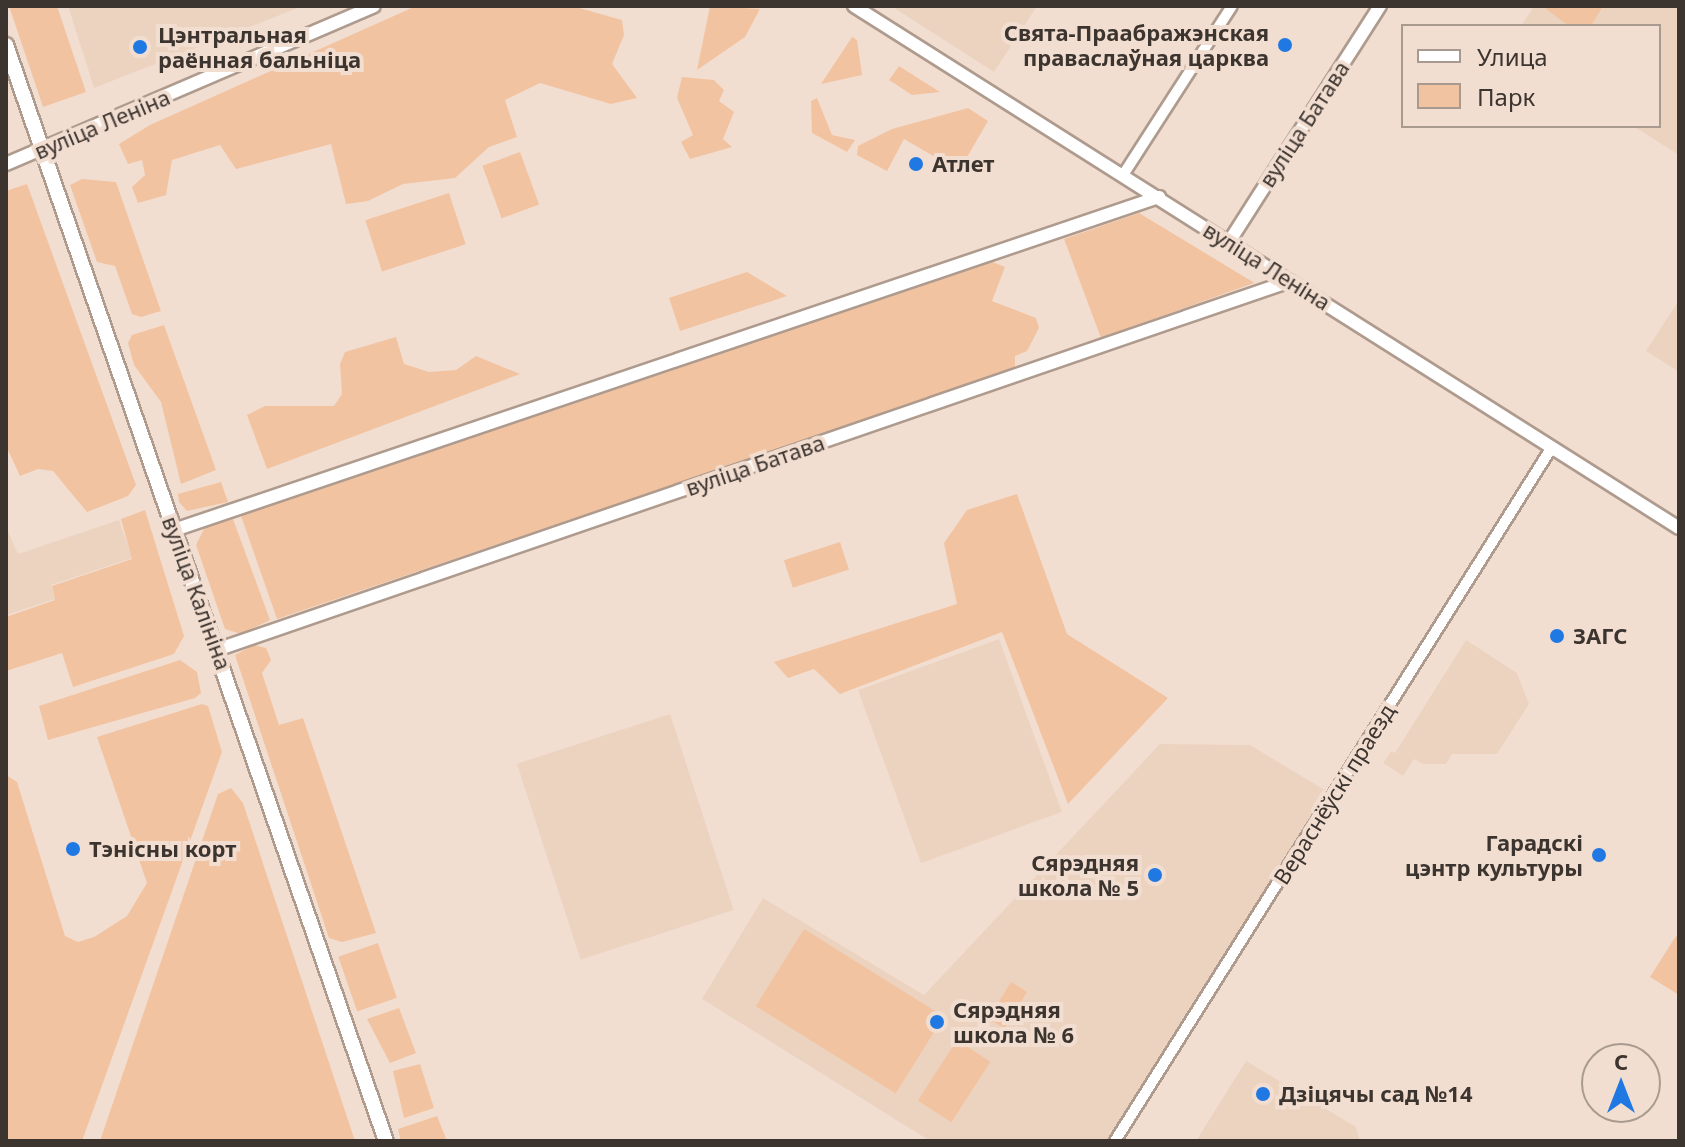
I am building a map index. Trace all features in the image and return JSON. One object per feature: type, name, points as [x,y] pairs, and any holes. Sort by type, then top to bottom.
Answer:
[{"type":"main road","name":"вуліца Калініна","points":[[6,45],[174,530],[219,649],[386,1141]]},
{"type":"street","name":"вуліца Леніна","points":[[6,164],[42,152],[374,6]]},
{"type":"street","name":"вуліца Леніна","points":[[854,6],[1679,528]]},
{"type":"street","points":[[1123,175],[1232,6]]},
{"type":"street","name":"вуліца Батава","points":[[1229,242],[1380,6]]},
{"type":"street","points":[[174,530],[1159,197]]},
{"type":"street","name":"вуліца Батава","points":[[219,649],[1290,281]]},
{"type":"street","name":"Вераснёўскі праезд","points":[[1115,1141],[1552,447]]},
{"type":"shaded area","name":"Цэнтральная раённая бальніца","points":[[68,6],[303,6],[94,88]]},
{"type":"shaded area","points":[[891,6],[1037,6],[994,72]]},
{"type":"shaded area","points":[[1534,6],[1679,6],[1679,155],[1636,128],[1661,128],[1661,24],[1522,24]]},
{"type":"shaded area","points":[[1679,300],[1679,372],[1646,351]]},
{"type":"shaded area","points":[[119,520],[132,558],[51,585],[55,599],[6,615],[6,527],[18,554]]},
{"type":"shaded area","points":[[999,639],[1062,812],[921,863],[858,690]]},
{"type":"shaded area","points":[[1466,640],[1517,673],[1529,704],[1497,754],[1452,754],[1446,764],[1423,764],[1414,759],[1403,776],[1383,763],[1391,751],[1395,753]]},
{"type":"shaded area","points":[[670,714],[734,910],[581,960],[517,764]]},
{"type":"shaded area","points":[[1160,744],[1250,745],[1328,792],[1109,1141],[930,1141],[702,999],[763,898],[924,995]]},
{"type":"shaded area","name":"Дзіцячы сад №14","points":[[1246,1061],[1356,1127],[1360,1141],[1196,1141]]},
{"type":"green space","points":[[9,6],[57,6],[86,92],[43,107]]},
{"type":"green space","points":[[416,6],[572,6],[622,20],[624,35],[612,64],[637,98],[611,104],[540,83],[505,100],[517,137],[489,147],[455,178],[403,184],[368,201],[346,204],[331,144],[236,169],[220,145],[172,160],[166,195],[138,203],[132,187],[145,175],[142,160],[128,164],[119,144],[150,125]]},
{"type":"green space","points":[[710,6],[760,9],[745,37],[697,70]]},
{"type":"green space","points":[[1542,6],[1603,6],[1592,24],[1566,24]]},
{"type":"green space","points":[[852,37],[857,40],[862,75],[821,84]]},
{"type":"green space","points":[[899,66],[940,92],[912,95],[889,80]]},
{"type":"green space","points":[[682,77],[714,80],[724,90],[719,101],[734,112],[723,139],[732,147],[690,159],[681,142],[693,135],[677,98]]},
{"type":"green space","points":[[817,98],[832,135],[855,140],[847,152],[812,133],[811,101]]},
{"type":"green space","points":[[968,108],[988,121],[959,171],[904,139],[887,171],[857,155],[858,146],[892,129]]},
{"type":"green space","points":[[520,152],[539,205],[502,218],[482,166]]},
{"type":"green space","points":[[82,179],[116,182],[161,311],[141,317],[132,314],[115,266],[97,262],[70,185]]},
{"type":"green space","points":[[27,184],[136,485],[128,496],[87,512],[53,471],[38,469],[20,476],[6,446],[6,191]]},
{"type":"green space","points":[[449,193],[466,244],[382,272],[365,220]]},
{"type":"green space","points":[[1139,213],[1254,283],[1101,338],[1064,239]]},
{"type":"green space","points":[[985,259],[1005,267],[992,301],[1036,318],[1039,328],[1027,351],[1015,356],[1015,369],[277,619],[240,513]]},
{"type":"green space","points":[[747,272],[787,296],[680,331],[669,298]]},
{"type":"green space","points":[[164,325],[216,470],[181,484],[161,402],[134,365],[128,343],[132,335]]},
{"type":"green space","points":[[396,337],[404,364],[429,372],[456,370],[476,356],[520,374],[267,469],[247,415],[265,406],[334,406],[342,394],[340,364],[345,352]]},
{"type":"green space","points":[[221,482],[228,502],[187,511],[179,502],[178,494]]},
{"type":"green space","points":[[1017,494],[1067,634],[1168,698],[1068,804],[1002,632],[840,694],[814,669],[788,678],[774,662],[957,604],[944,543],[967,510]]},
{"type":"green space","points":[[145,510],[184,636],[174,654],[73,687],[62,653],[6,671],[6,617],[55,600],[52,586],[132,559],[121,519]]},
{"type":"green space","points":[[233,519],[270,620],[241,634],[225,629],[196,545],[205,527]]},
{"type":"green space","points":[[840,542],[849,570],[793,588],[784,560]]},
{"type":"green space","points":[[254,645],[266,648],[271,660],[262,673],[279,725],[303,718],[376,933],[342,942],[329,938],[235,655]]},
{"type":"green space","points":[[180,660],[197,672],[201,693],[195,698],[48,740],[39,706]]},
{"type":"green space","points":[[202,704],[208,706],[222,752],[82,1141],[6,1141],[6,775],[17,782],[65,936],[78,942],[94,937],[127,916],[147,883],[97,737]]},
{"type":"green space","points":[[231,788],[243,803],[355,1141],[100,1141],[218,794]]},
{"type":"green space","points":[[804,929],[944,1016],[896,1094],[756,1006]]},
{"type":"green space","points":[[1676,936],[1679,938],[1679,995],[1650,977]]},
{"type":"green space","points":[[378,943],[397,998],[357,1012],[338,957]]},
{"type":"green space","points":[[1011,982],[1027,992],[1004,1029],[988,1018]]},
{"type":"green space","points":[[399,1008],[416,1053],[390,1063],[367,1019]]},
{"type":"green space","points":[[957,1040],[991,1062],[951,1122],[918,1100]]},
{"type":"green space","points":[[420,1064],[434,1108],[404,1118],[393,1071]]},
{"type":"green space","points":[[437,1116],[447,1141],[401,1141],[398,1129]]},
{"type":"place","name":"Свята-Праабражэнская праваслаўная царква","points":[[1285,45]]},
{"type":"place","name":"Цэнтральная раённая бальніца","points":[[140,47]]},
{"type":"place","name":"Атлет","points":[[916,164]]},
{"type":"place","name":"ЗАГС","points":[[1557,636]]},
{"type":"place","name":"Тэнісны корт","points":[[73,849]]},
{"type":"place","name":"Гарадскі цэнтр культуры","points":[[1599,855]]},
{"type":"place","name":"Сярэдняя школа № 5","points":[[1155,875]]},
{"type":"place","name":"Сярэдняя школа № 6","points":[[937,1022]]},
{"type":"place","name":"Дзіцячы сад №14","points":[[1263,1094]]}]
